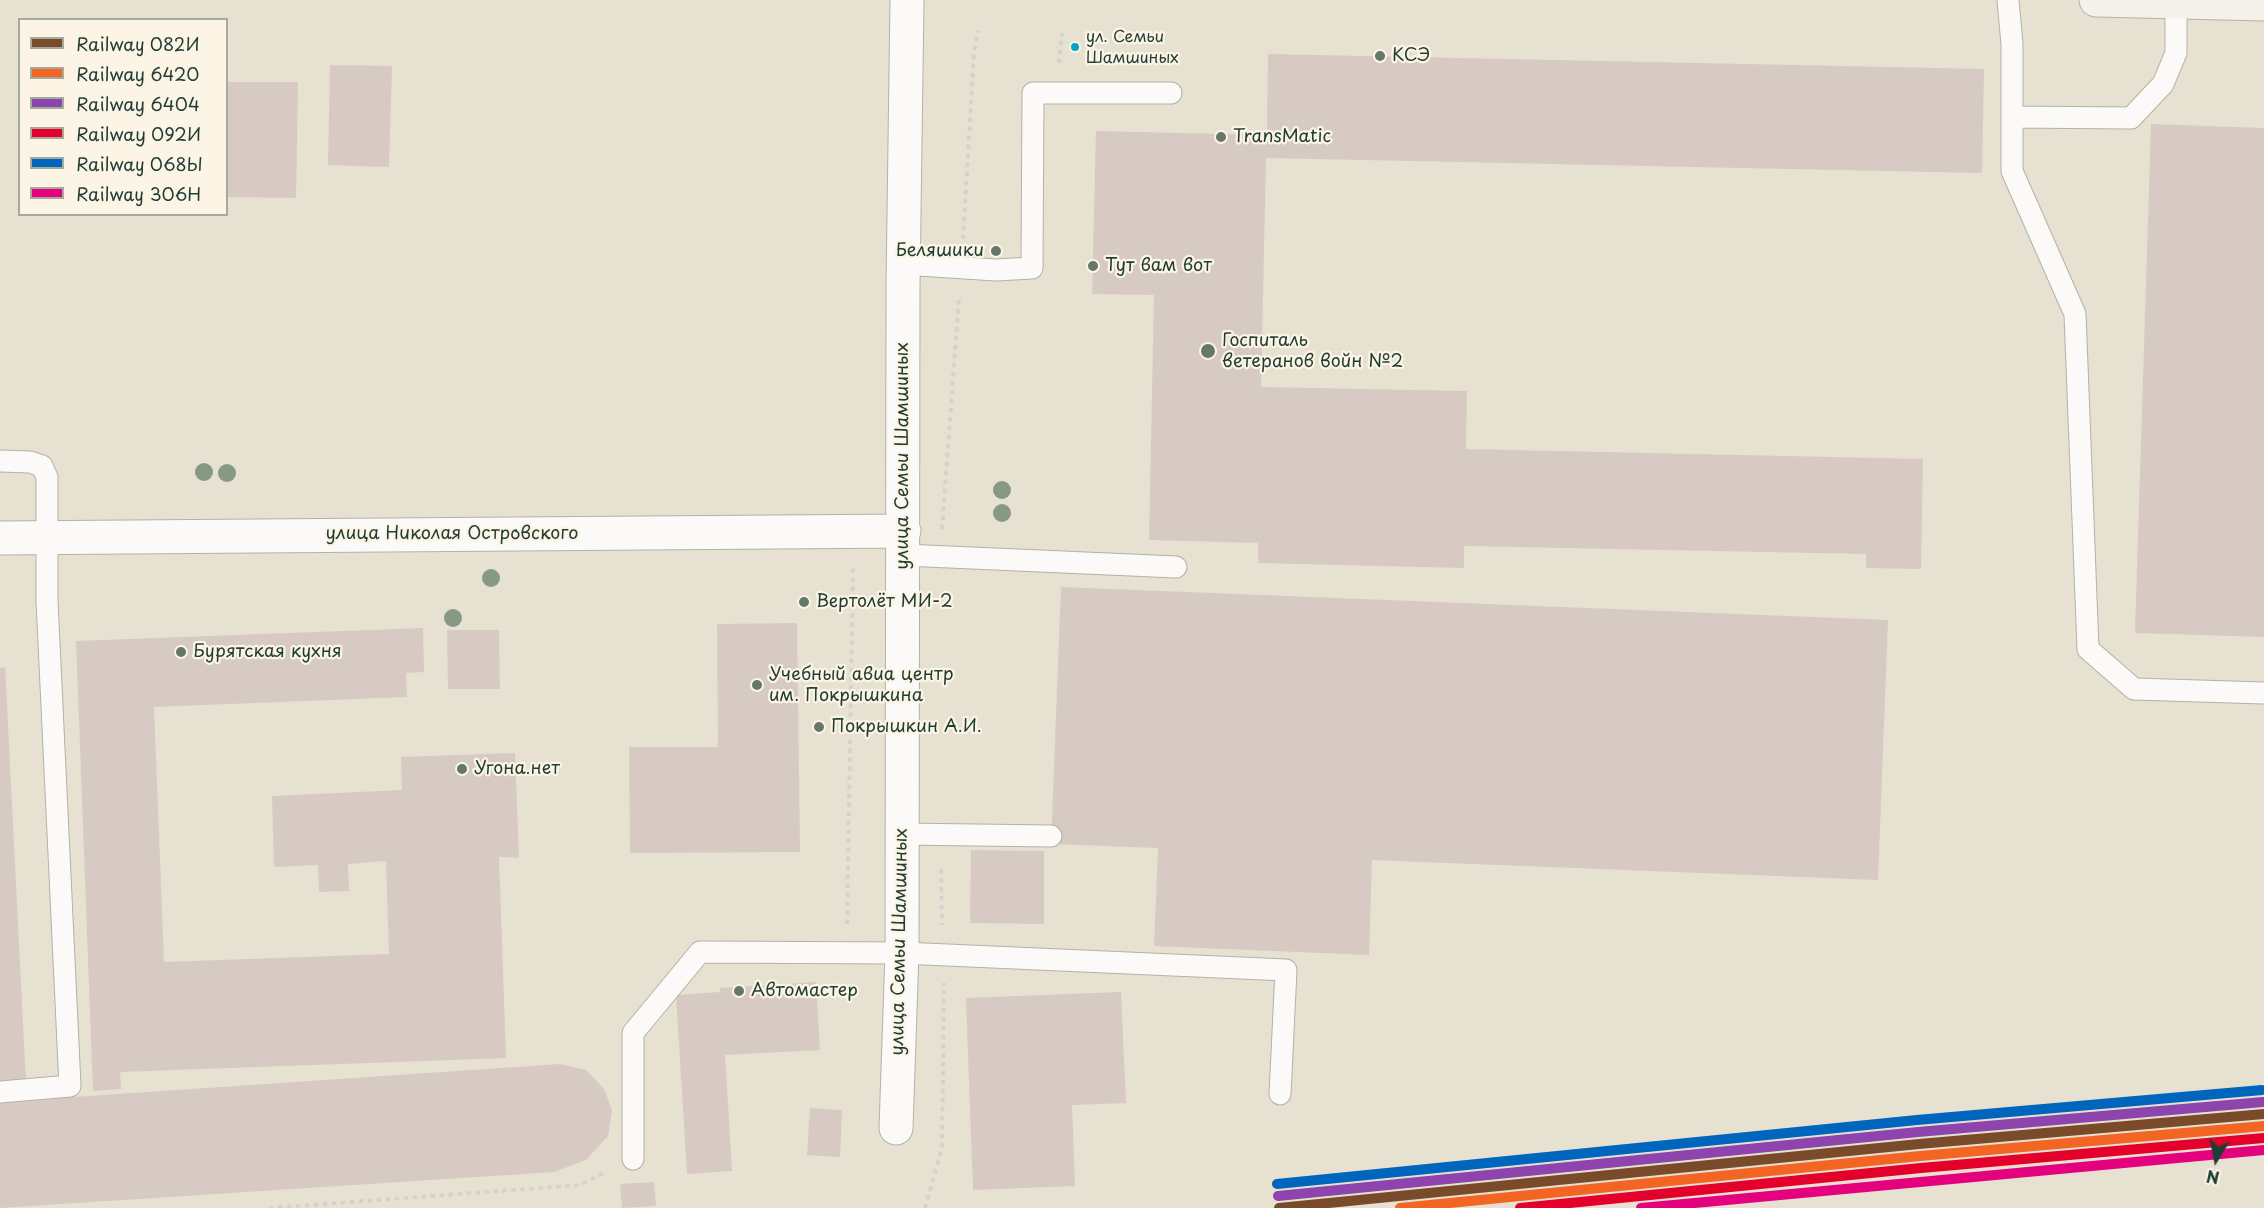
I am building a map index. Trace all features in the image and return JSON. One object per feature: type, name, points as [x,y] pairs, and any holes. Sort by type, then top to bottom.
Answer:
[{"type":"main road","points":[[2096,0],[2264,4]]},
{"type":"street","name":"улица Семьи Шамшиных","points":[[896,1128],[902,953],[903,264],[907,0]]},
{"type":"street","name":"улица Николая Островского","points":[[0,538],[853,532],[904,543]]},
{"type":"lane","points":[[2008,0],[2013,117],[2012,171],[2075,314],[2088,649],[2134,689],[2264,693]]},
{"type":"lane","points":[[2013,117],[2131,118],[2163,84],[2176,53],[2176,2]]},
{"type":"lane","points":[[903,264],[996,270],[1032,268],[1033,93],[1172,93]]},
{"type":"lane","points":[[0,461],[30,462],[42,466],[47,477],[45,538],[69,1086],[0,1092]]},
{"type":"lane","points":[[904,543],[940,556],[1176,567]]},
{"type":"lane","points":[[902,834],[1051,836]]},
{"type":"lane","points":[[633,1159],[633,1033],[700,952],[902,953],[1286,970],[1280,1094]]},
{"type":"path","points":[[940,556],[974,53],[978,31]]},
{"type":"path","points":[[847,953],[853,532]]},
{"type":"path","points":[[925,1208],[942,1148],[943,955],[940,834]]},
{"type":"path","points":[[269,1208],[580,1185],[633,1159]]},
{"type":"building","points":[[1268,54],[1984,69],[1982,173],[1266,158],[1261,387],[1467,391],[1466,449],[1923,459],[1921,569],[1866,568],[1866,554],[1464,546],[1464,568],[1258,563],[1258,543],[1149,540],[1154,295],[1092,294],[1096,131],[1267,135]]},
{"type":"building","points":[[330,65],[392,66],[389,167],[328,165]]},
{"type":"building","points":[[228,82],[298,82],[296,198],[228,197]]},
{"type":"building","points":[[2151,124],[2264,128],[2264,637],[2135,633]]},
{"type":"building","points":[[1061,587],[1888,620],[1878,880],[1372,860],[1369,955],[1154,946],[1158,848],[1051,844]]},
{"type":"building","name":"Учебный авиа центр им. Покрышкина","points":[[797,623],[800,852],[630,853],[629,747],[718,747],[717,624]]},
{"type":"building","points":[[423,628],[424,672],[406,673],[407,697],[154,707],[164,962],[389,954],[386,861],[348,864],[349,891],[319,892],[318,865],[274,867],[272,796],[402,790],[401,757],[515,753],[519,858],[499,857],[506,1058],[120,1072],[121,1089],[93,1091],[76,641]]},
{"type":"building","points":[[447,630],[499,630],[500,689],[448,689]]},
{"type":"building","points":[[5,667],[26,1082],[0,1083],[0,668]]},
{"type":"building","points":[[971,850],[1044,851],[1044,924],[970,923]]},
{"type":"building","points":[[816,982],[820,1050],[725,1055],[732,1171],[687,1174],[676,995],[720,992],[720,988]]},
{"type":"building","points":[[1121,992],[1126,1103],[1072,1105],[1075,1186],[973,1190],[966,998]]},
{"type":"building","points":[[560,1064],[586,1070],[604,1089],[612,1110],[608,1136],[586,1160],[554,1172],[0,1208],[0,1102]]},
{"type":"building","points":[[810,1108],[842,1110],[840,1157],[807,1155]]},
{"type":"building","points":[[654,1182],[656,1206],[622,1208],[620,1184]]},
{"type":"rail line","name":"068Ы","points":[[1277,1184],[1917,1120],[2262,1090]]},
{"type":"rail line","name":"6404","points":[[1278,1196],[1918,1132],[2263,1102]]},
{"type":"rail line","name":"082И","points":[[1279,1208],[1919,1144],[2264,1114]]},
{"type":"rail line","name":"6420","points":[[1400,1208],[1920,1156],[2264,1126]]},
{"type":"rail line","name":"092И","points":[[1520,1208],[1921,1168],[2264,1138]]},
{"type":"rail line","name":"306Н","points":[[1641,1208],[2264,1150]]},
{"type":"place","name":"ул. Семьи Шамшиных","points":[[1075,47]]},
{"type":"place","name":"КСЭ","points":[[1380,56]]},
{"type":"place","name":"TransMatic","points":[[1221,137]]},
{"type":"place","name":"Беляшики","points":[[996,251]]},
{"type":"place","name":"Тут вам вот","points":[[1093,266]]},
{"type":"place","name":"Госпиталь ветеранов войн №2","points":[[1208,351]]},
{"type":"place","name":"Вертолёт МИ-2","points":[[804,602]]},
{"type":"place","name":"Бурятская кухня","points":[[181,652]]},
{"type":"place","name":"Учебный авиа центр им. Покрышкина","points":[[757,685]]},
{"type":"place","name":"Покрышкин А.И.","points":[[819,727]]},
{"type":"place","name":"Угона.нет","points":[[462,769]]},
{"type":"place","name":"Автомастер","points":[[739,991]]}]
